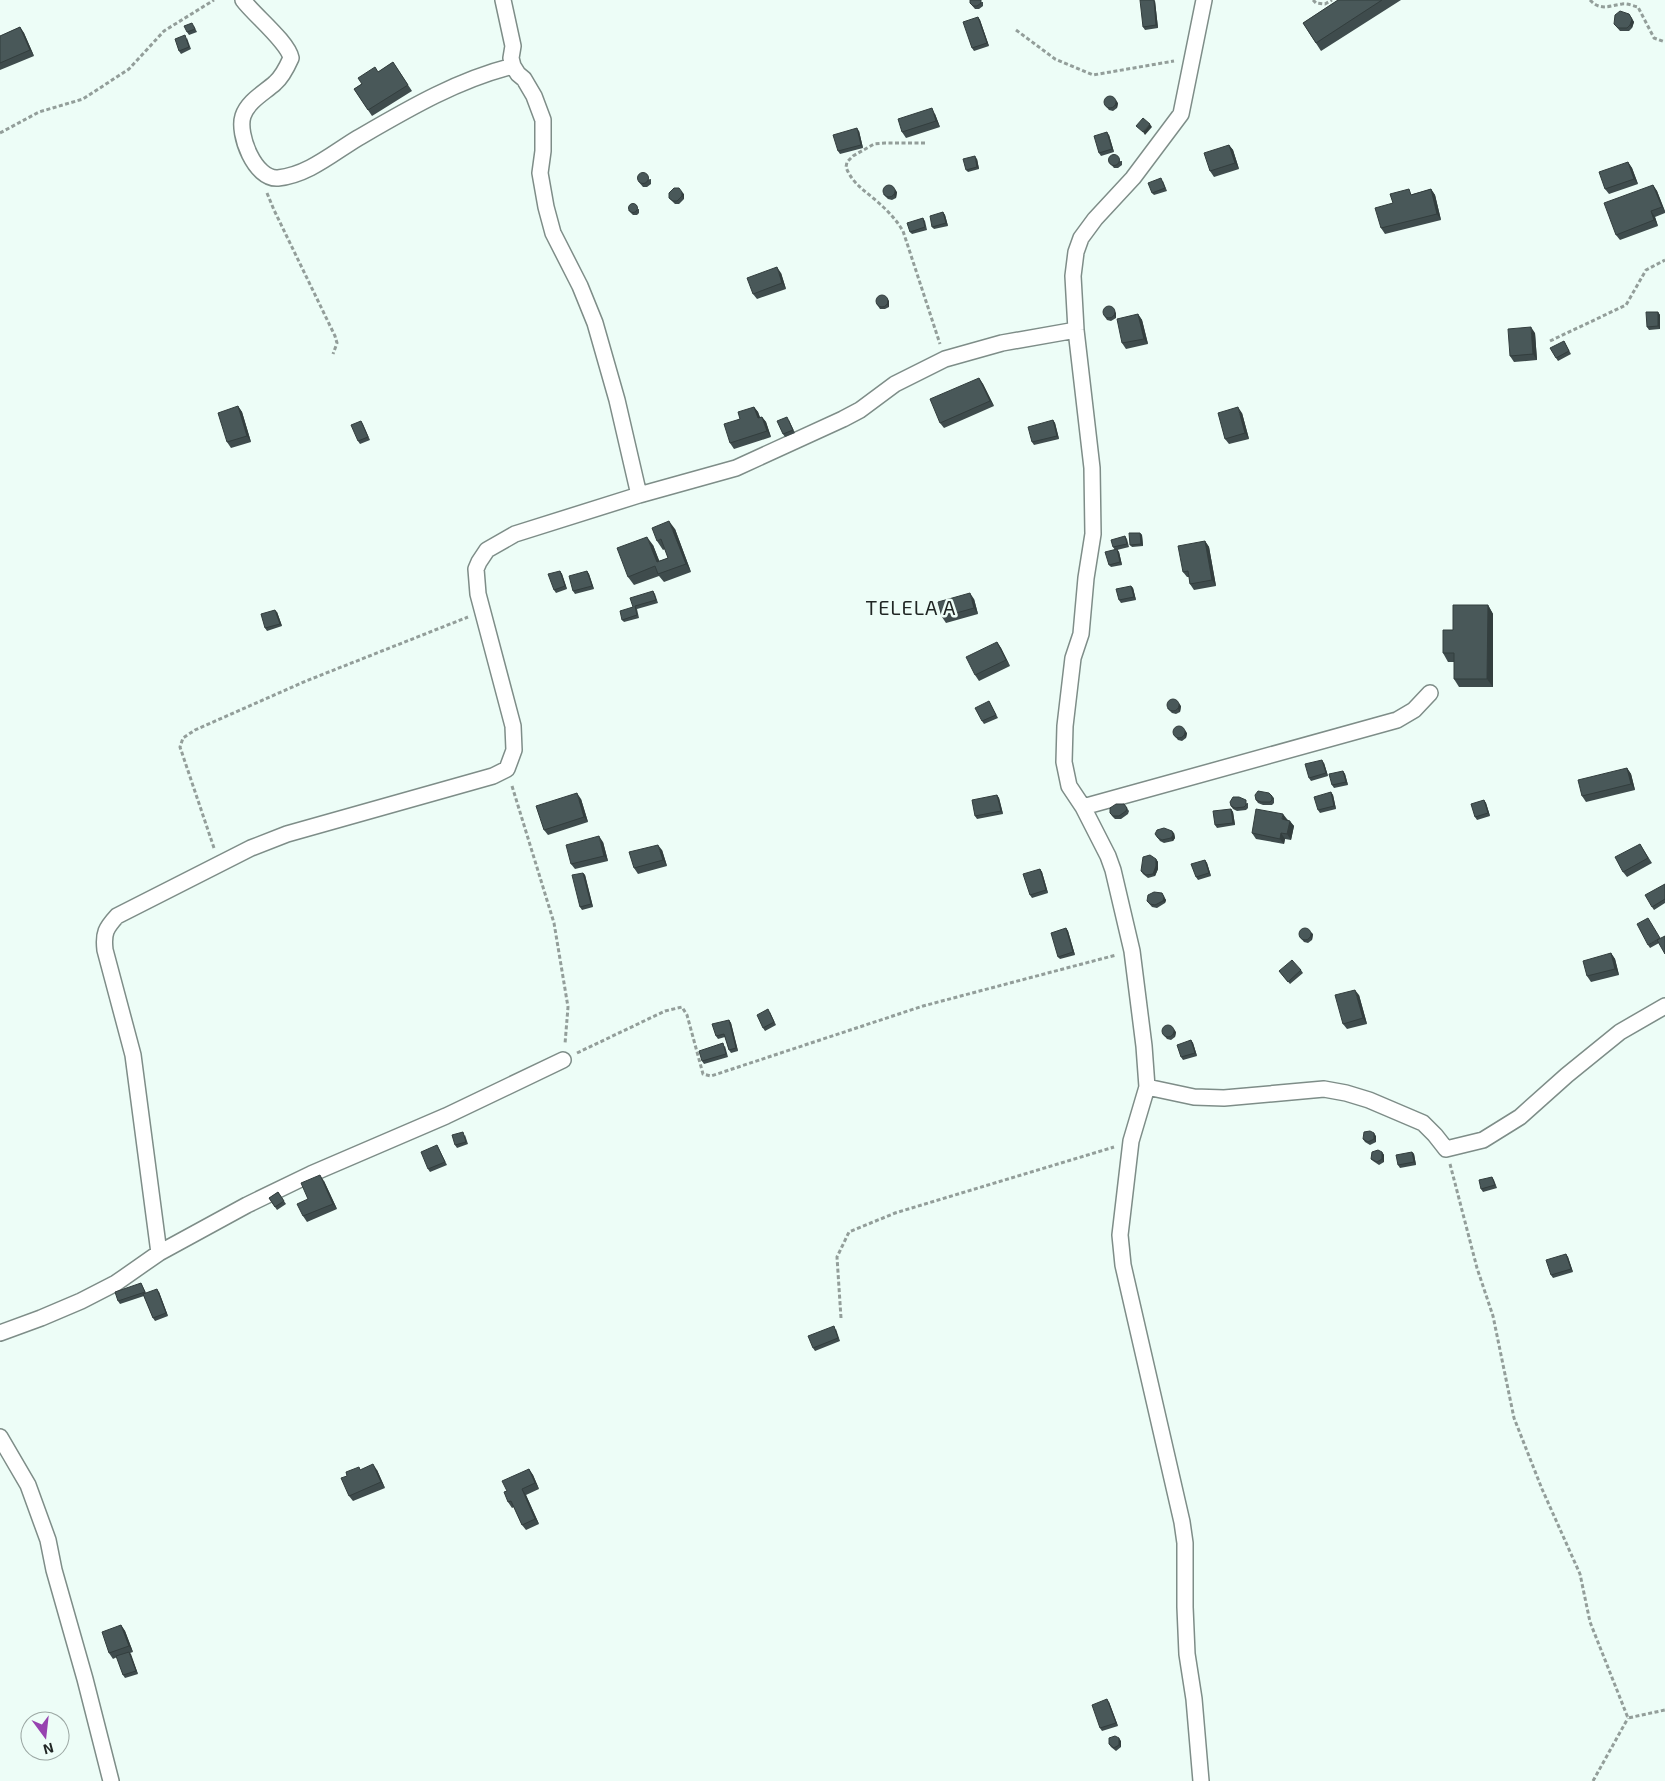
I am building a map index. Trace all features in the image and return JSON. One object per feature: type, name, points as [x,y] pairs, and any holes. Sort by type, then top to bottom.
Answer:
[{"type":"street","points":[[243,0],[291,54],[291,58],[276,82],[252,103],[243,117],[245,142],[259,172],[268,178],[298,173],[445,90],[492,71],[513,66]]},
{"type":"street","points":[[503,0],[514,46],[511,58],[513,66],[524,79],[534,96],[543,120],[543,151],[540,173],[553,233],[580,286],[595,323],[617,400],[639,495]]},
{"type":"street","points":[[1201,1781],[1194,1699],[1187,1654],[1185,1543],[1182,1522],[1123,1266],[1120,1235],[1131,1141],[1147,1087],[1144,1046],[1132,951],[1108,856],[1083,807],[1069,786],[1064,762],[1065,726],[1073,658],[1081,634],[1086,578],[1093,534],[1092,468],[1076,330],[1073,276],[1076,252],[1081,238],[1095,219],[1138,171],[1181,114],[1204,0]]},
{"type":"street","points":[[158,1253],[133,1055],[104,950],[103,935],[110,924],[118,916],[251,848],[287,834],[493,776],[508,769],[514,750],[513,726],[478,594],[476,569],[487,550],[515,534],[639,495],[736,468],[844,419],[860,410],[895,384],[945,359],[1002,344],[1076,330]]},
{"type":"street","points":[[1083,807],[1397,720],[1414,710],[1430,693]]},
{"type":"street","points":[[1147,1087],[1194,1096],[1224,1098],[1324,1090],[1346,1093],[1369,1100],[1423,1123],[1446,1149],[1483,1140],[1520,1117],[1567,1075],[1620,1032],[1665,1006]]},
{"type":"street","points":[[0,1332],[81,1301],[116,1283],[158,1253],[247,1205],[446,1116],[563,1060]]},
{"type":"street","points":[[0,1436],[28,1485],[48,1540],[54,1570],[85,1679],[111,1781]]},
{"type":"path","points":[[0,133],[39,112],[83,99],[129,69],[164,31],[214,0]]},
{"type":"path","points":[[1313,0],[1316,3],[1325,4],[1332,0]]},
{"type":"path","points":[[1590,0],[1602,8],[1624,3],[1638,7],[1654,38],[1665,42]]},
{"type":"path","points":[[1016,30],[1055,58],[1093,75],[1192,57]]},
{"type":"path","points":[[924,143],[874,144],[853,156],[847,162],[846,167],[856,184],[880,203],[903,230],[945,359]]},
{"type":"path","points":[[259,172],[274,210],[338,343],[333,354]]},
{"type":"path","points":[[1550,341],[1626,305],[1646,270],[1665,260]]},
{"type":"path","points":[[219,863],[202,807],[180,747],[183,738],[196,730],[306,681],[483,611]]},
{"type":"path","points":[[508,769],[519,814],[554,923],[568,1007],[563,1060]]},
{"type":"path","points":[[563,1060],[665,1011],[682,1007],[687,1016],[703,1074],[711,1076],[923,1006],[1132,951]]},
{"type":"path","points":[[841,1318],[837,1257],[849,1232],[895,1213],[1131,1141]]},
{"type":"path","points":[[1446,1149],[1477,1268],[1493,1316],[1514,1418],[1542,1489],[1580,1574],[1590,1622],[1628,1718]]},
{"type":"path","points":[[1593,1781],[1628,1718],[1665,1710]]},
{"type":"building","points":[[970,0],[981,0],[981,3],[973,6]]},
{"type":"building","points":[[1140,0],[1154,0],[1156,25],[1143,27]]},
{"type":"building","points":[[1338,0],[1382,0],[1316,43],[1303,23]]},
{"type":"building","points":[[1620,11],[1629,14],[1632,19],[1627,28],[1618,28],[1614,24],[1615,15]]},
{"type":"building","points":[[978,17],[987,43],[972,48],[963,22]]},
{"type":"building","points":[[192,23],[195,29],[187,32],[184,26]]},
{"type":"building","points":[[20,27],[30,50],[0,63],[0,36]]},
{"type":"building","points":[[185,35],[189,47],[179,51],[175,39]]},
{"type":"building","points":[[393,62],[408,85],[368,110],[354,89],[362,84],[358,78],[375,67],[378,72]]},
{"type":"building","points":[[1110,96],[1116,102],[1110,108],[1104,102]]},
{"type":"building","points":[[932,108],[936,121],[902,132],[898,119]]},
{"type":"building","points":[[1143,118],[1150,124],[1143,132],[1136,126]]},
{"type":"building","points":[[857,128],[861,145],[838,151],[833,135]]},
{"type":"building","points":[[1107,132],[1112,149],[1099,153],[1094,136]]},
{"type":"building","points":[[1229,145],[1235,163],[1210,171],[1204,153]]},
{"type":"building","points":[[1114,154],[1120,160],[1114,166],[1108,160]]},
{"type":"building","points":[[975,156],[977,167],[966,170],[963,159]]},
{"type":"building","points":[[1628,162],[1634,179],[1605,189],[1599,172]]},
{"type":"building","points":[[643,172],[649,178],[643,184],[637,178]]},
{"type":"building","points":[[1161,178],[1165,188],[1152,193],[1148,183]]},
{"type":"building","points":[[887,185],[891,185],[895,191],[891,197],[887,197],[883,193],[883,189]]},
{"type":"building","points":[[1653,185],[1662,207],[1651,211],[1654,220],[1616,235],[1604,203]]},
{"type":"building","points":[[674,188],[679,188],[682,192],[682,196],[677,201],[669,198],[669,193]]},
{"type":"building","points":[[1409,189],[1411,195],[1431,189],[1437,214],[1381,228],[1375,208],[1393,203],[1390,194]]},
{"type":"building","points":[[633,203],[638,208],[633,213],[628,208]]},
{"type":"building","points":[[943,212],[946,223],[932,227],[930,216]]},
{"type":"building","points":[[923,218],[925,227],[910,232],[907,223]]},
{"type":"building","points":[[777,267],[782,283],[753,294],[747,278]]},
{"type":"building","points":[[882,295],[888,301],[882,307],[876,301]]},
{"type":"building","points":[[1109,306],[1115,312],[1109,318],[1103,312]]},
{"type":"building","points":[[1646,312],[1658,312],[1658,326],[1647,327]]},
{"type":"building","points":[[1138,314],[1144,339],[1122,343],[1117,319]]},
{"type":"building","points":[[1531,327],[1533,354],[1510,356],[1508,329]]},
{"type":"building","points":[[1564,341],[1569,351],[1556,358],[1550,348]]},
{"type":"building","points":[[979,378],[990,401],[940,423],[930,399]]},
{"type":"building","points":[[238,406],[247,436],[227,442],[218,413]]},
{"type":"building","points":[[754,407],[758,418],[762,417],[767,431],[730,443],[724,424],[740,419],[738,412]]},
{"type":"building","points":[[1238,407],[1245,433],[1225,439],[1218,413]]},
{"type":"building","points":[[787,417],[793,430],[783,434],[777,421]]},
{"type":"building","points":[[1053,420],[1057,436],[1032,442],[1028,427]]},
{"type":"building","points":[[361,421],[368,437],[358,441],[351,425]]},
{"type":"building","points":[[669,521],[686,564],[658,574],[655,566],[628,577],[617,548],[647,537],[657,562],[668,558],[661,539],[657,541],[652,528]]},
{"type":"building","points":[[1129,533],[1140,533],[1141,544],[1130,545]]},
{"type":"building","points":[[1125,536],[1127,544],[1113,547],[1111,540]]},
{"type":"building","points":[[1205,541],[1212,580],[1190,584],[1188,571],[1183,572],[1178,546]]},
{"type":"building","points":[[1117,549],[1120,562],[1109,565],[1105,552]]},
{"type":"building","points":[[560,571],[565,586],[554,590],[548,574]]},
{"type":"building","points":[[587,571],[592,586],[573,591],[569,576]]},
{"type":"building","points":[[1131,586],[1134,597],[1119,600],[1116,589]]},
{"type":"building","points":[[653,591],[656,600],[635,606],[637,615],[622,620],[620,611],[633,607],[630,598]]},
{"type":"building","points":[[970,593],[974,608],[942,617],[938,602]]},
{"type":"building","points":[[1453,605],[1488,605],[1487,679],[1454,679],[1454,653],[1443,653],[1443,630],[1453,630]]},
{"type":"building","points":[[275,610],[280,624],[265,628],[261,614]]},
{"type":"building","points":[[997,642],[1006,660],[975,675],[966,657]]},
{"type":"building","points":[[1173,699],[1179,705],[1173,711],[1167,705]]},
{"type":"building","points":[[989,701],[996,715],[982,721],[975,708]]},
{"type":"building","points":[[1179,726],[1185,732],[1179,738],[1173,732]]},
{"type":"building","points":[[1322,760],[1326,773],[1309,778],[1305,764]]},
{"type":"building","points":[[1627,768],[1631,784],[1582,796],[1578,780]]},
{"type":"building","points":[[1343,771],[1346,782],[1332,785],[1329,774]]},
{"type":"building","points":[[1258,791],[1269,793],[1272,796],[1272,800],[1270,802],[1261,802],[1256,800],[1255,795]]},
{"type":"building","points":[[1331,792],[1334,806],[1318,810],[1314,797]]},
{"type":"building","points":[[577,793],[584,817],[544,830],[536,806]]},
{"type":"building","points":[[997,795],[1001,811],[975,816],[972,800]]},
{"type":"building","points":[[1233,797],[1246,800],[1246,805],[1235,808],[1231,806],[1230,802]]},
{"type":"building","points":[[1484,800],[1488,813],[1475,817],[1471,804]]},
{"type":"building","points":[[1116,804],[1124,804],[1127,808],[1119,816],[1113,816],[1110,813],[1110,808]]},
{"type":"building","points":[[1231,809],[1233,823],[1215,825],[1213,811]]},
{"type":"building","points":[[1256,809],[1283,814],[1282,819],[1290,821],[1287,834],[1281,833],[1280,839],[1252,833]]},
{"type":"building","points":[[1164,828],[1172,831],[1173,835],[1171,838],[1162,840],[1155,834],[1157,830]]},
{"type":"building","points":[[599,836],[604,856],[571,864],[566,845]]},
{"type":"building","points":[[1640,844],[1648,858],[1623,872],[1615,857]]},
{"type":"building","points":[[658,845],[663,860],[634,868],[629,852]]},
{"type":"building","points":[[1150,855],[1156,859],[1156,866],[1153,874],[1146,875],[1141,871],[1143,857]]},
{"type":"building","points":[[1205,860],[1209,873],[1196,877],[1191,864]]},
{"type":"building","points":[[1040,869],[1046,890],[1030,895],[1023,874]]},
{"type":"building","points":[[583,873],[591,904],[580,907],[572,875]]},
{"type":"building","points":[[1665,884],[1665,899],[1652,907],[1645,895]]},
{"type":"building","points":[[1154,892],[1162,893],[1164,897],[1163,901],[1155,905],[1147,901],[1148,895]]},
{"type":"building","points":[[1648,918],[1660,938],[1648,945],[1637,924]]},
{"type":"building","points":[[1066,928],[1073,952],[1058,957],[1051,933]]},
{"type":"building","points":[[1305,928],[1311,934],[1305,940],[1299,934]]},
{"type":"building","points":[[1665,936],[1665,954],[1657,940]]},
{"type":"building","points":[[1611,953],[1615,969],[1587,976],[1583,961]]},
{"type":"building","points":[[1292,960],[1301,970],[1288,982],[1279,971]]},
{"type":"building","points":[[1355,990],[1363,1018],[1343,1024],[1335,995]]},
{"type":"building","points":[[768,1009],[774,1022],[763,1028],[757,1015]]},
{"type":"building","points":[[729,1020],[736,1048],[729,1050],[724,1034],[716,1036],[712,1024]]},
{"type":"building","points":[[1166,1025],[1170,1025],[1174,1031],[1170,1037],[1166,1037],[1162,1033],[1162,1029]]},
{"type":"building","points":[[1191,1040],[1195,1053],[1181,1057],[1177,1045]]},
{"type":"building","points":[[723,1043],[726,1054],[702,1061],[699,1051]]},
{"type":"building","points":[[1370,1131],[1374,1133],[1374,1139],[1368,1142],[1363,1139],[1364,1132]]},
{"type":"building","points":[[463,1132],[466,1142],[455,1145],[452,1135]]},
{"type":"building","points":[[437,1145],[445,1162],[428,1169],[421,1152]]},
{"type":"building","points":[[1378,1150],[1382,1152],[1382,1159],[1377,1162],[1371,1159],[1372,1152]]},
{"type":"building","points":[[1412,1152],[1414,1162],[1398,1165],[1396,1155]]},
{"type":"building","points":[[320,1175],[333,1204],[303,1216],[297,1204],[308,1199],[301,1183]]},
{"type":"building","points":[[1492,1177],[1495,1185],[1481,1189],[1479,1180]]},
{"type":"building","points":[[278,1192],[284,1201],[275,1207],[269,1198]]},
{"type":"building","points":[[1566,1254],[1571,1269],[1551,1275],[1546,1260]]},
{"type":"building","points":[[141,1283],[145,1292],[118,1301],[115,1292]]},
{"type":"building","points":[[157,1289],[166,1313],[153,1318],[143,1294]]},
{"type":"building","points":[[834,1326],[838,1338],[813,1348],[808,1336]]},
{"type":"building","points":[[373,1464],[381,1482],[349,1496],[341,1478],[347,1476],[346,1472],[359,1467],[360,1470]]},
{"type":"building","points":[[529,1469],[535,1483],[522,1489],[535,1519],[522,1525],[511,1501],[508,1502],[504,1492],[507,1491],[502,1481]]},
{"type":"building","points":[[121,1625],[129,1646],[109,1653],[102,1632]]},
{"type":"building","points":[[129,1652],[136,1671],[123,1675],[116,1656]]},
{"type":"building","points":[[1107,1699],[1116,1723],[1100,1728],[1092,1705]]},
{"type":"building","points":[[1115,1736],[1119,1738],[1119,1745],[1114,1748],[1109,1744],[1109,1738]]},
{"type":"district","name":"TELELA A","points":[[911,608]]}]
